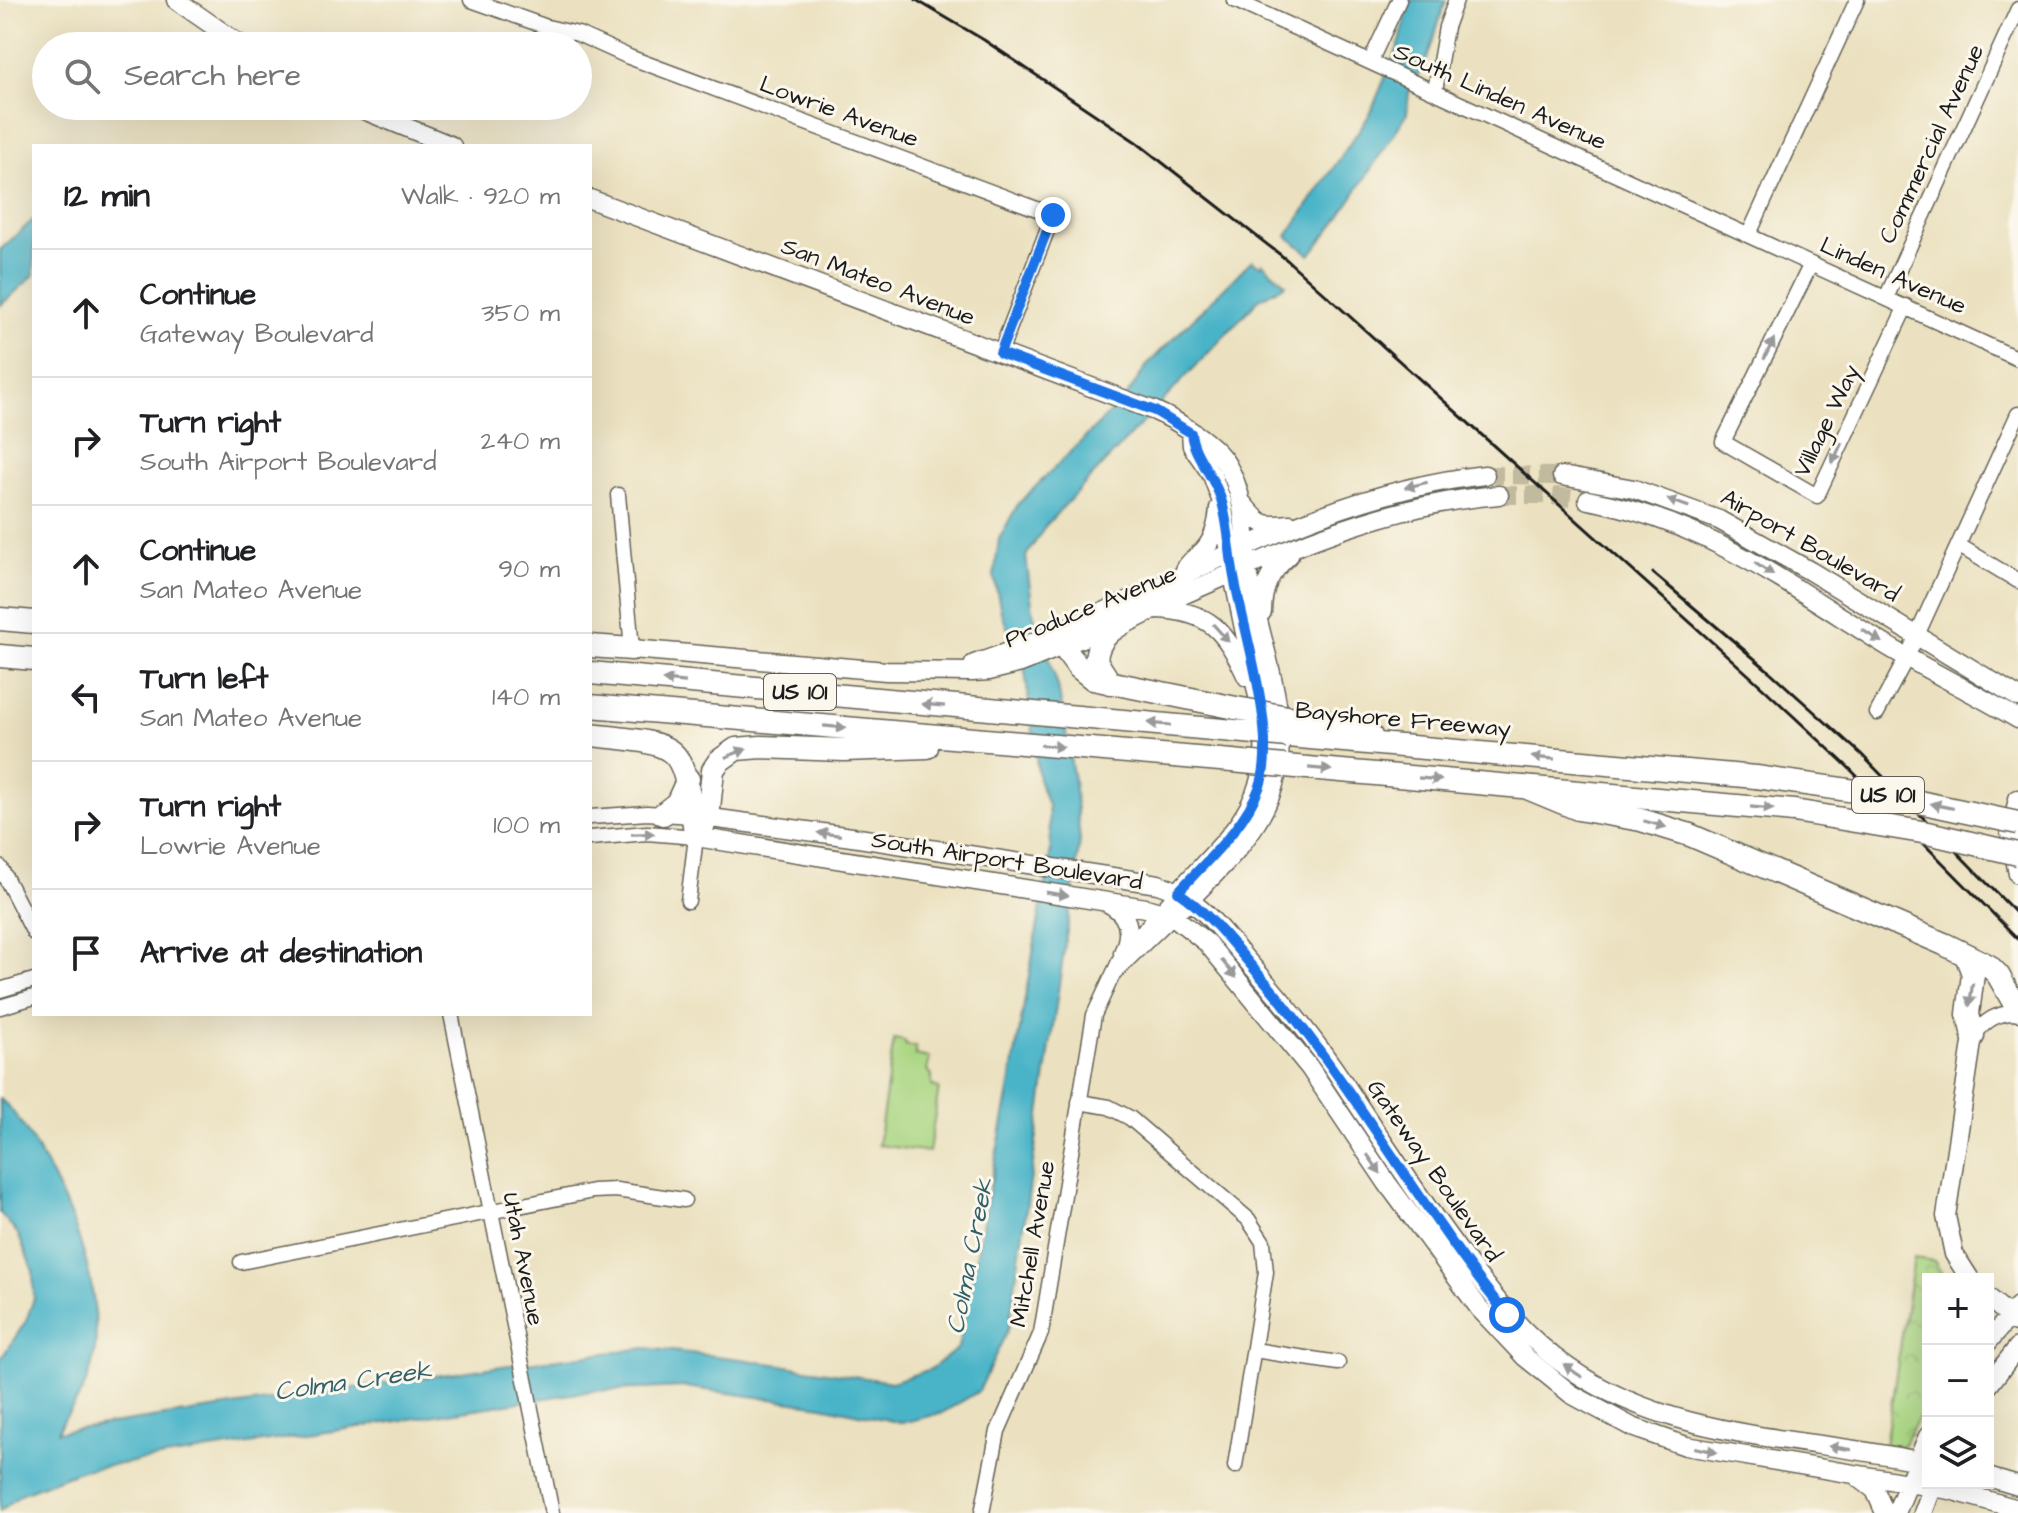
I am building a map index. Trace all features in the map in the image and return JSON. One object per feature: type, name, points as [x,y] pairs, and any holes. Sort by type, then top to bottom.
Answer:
[{"type":"highway","points":[[1110,683],[1096,661],[1102,636],[1151,609]]},
{"type":"highway","points":[[0,619],[32,622]]},
{"type":"highway","points":[[1054,642],[1085,674],[1110,683],[1236,708],[1288,727]]},
{"type":"highway","points":[[592,646],[632,649]]},
{"type":"highway","points":[[0,656],[32,659]]},
{"type":"highway","name":"Bayshore Freeway","points":[[592,673],[1234,731],[1341,724],[1390,744],[1756,777],[1891,796],[2018,823]]},
{"type":"highway","name":"US 101","points":[[592,706],[1515,786],[1571,799],[1794,811],[1928,833],[2018,854]]},
{"type":"highway","points":[[592,735],[646,740],[667,747],[683,766],[699,824]]},
{"type":"highway","points":[[699,824],[713,770],[719,761],[736,749],[869,750],[1016,743]]},
{"type":"highway","points":[[663,814],[677,803],[688,779]]},
{"type":"highway","points":[[1571,799],[1690,835],[1966,955],[1989,966],[1998,975],[2018,1011]]},
{"type":"highway","points":[[1966,955],[1973,974],[1968,1014],[1973,1036]]},
{"type":"main road","points":[[176,0],[222,32]]},
{"type":"main road","points":[[388,120],[447,144]]},
{"type":"main road","name":"San Mateo Avenue","points":[[592,200],[1155,411],[1202,437],[1221,455],[1243,504],[1240,571]]},
{"type":"main road","name":"San Mateo Avenue","points":[[1191,433],[1192,446],[1218,487],[1239,551]]},
{"type":"main road","points":[[1239,551],[1301,523],[1394,490],[1485,475]]},
{"type":"main road","name":"Airport Boulevard","points":[[1562,476],[1634,489],[1708,515],[1810,571],[2018,697]]},
{"type":"main road","points":[[1184,573],[1213,536],[1218,514],[1218,487]]},
{"type":"main road","points":[[1240,571],[1399,510],[1449,500],[1499,495]]},
{"type":"main road","name":"Airport Boulevard","points":[[1588,500],[1650,515],[1710,538],[1907,657],[2018,719]]},
{"type":"main road","points":[[1243,504],[1262,524],[1301,523]]},
{"type":"main road","points":[[1263,639],[1262,602],[1269,577],[1289,555],[1320,538]]},
{"type":"main road","name":"Produce Avenue","points":[[1054,642],[1184,573],[1239,551]]},
{"type":"main road","points":[[1167,913],[1254,827],[1274,782],[1280,750],[1279,708],[1263,639],[1240,571]]},
{"type":"main road","points":[[1184,896],[1252,803],[1265,767],[1266,748],[1240,571]]},
{"type":"main road","name":"Produce Avenue","points":[[632,649],[886,671],[949,673],[1019,656],[1151,609],[1240,571]]},
{"type":"main road","points":[[1151,609],[1189,612],[1212,623],[1231,645],[1259,702]]},
{"type":"main road","points":[[2018,799],[2010,833],[2018,874]]},
{"type":"main road","name":"South Airport Boulevard","points":[[699,824],[1028,863],[1158,884],[1184,896]]},
{"type":"main road","name":"South Airport Boulevard","points":[[699,824],[1167,913]]},
{"type":"main road","name":"Gateway Boulevard","points":[[1184,896],[1221,931],[1298,1019],[1416,1194],[1493,1297],[1521,1329],[1551,1356],[1612,1394],[1659,1414],[1718,1429],[1922,1462]]},
{"type":"main road","points":[[1097,900],[1113,906],[1126,920],[1130,930],[1123,953]]},
{"type":"main road","name":"Gateway Boulevard","points":[[1167,913],[1207,943],[1284,1034],[1387,1183],[1479,1308],[1539,1370],[1571,1394],[1616,1420],[1668,1441],[1703,1450],[1922,1484]]},
{"type":"main road","points":[[1966,1273],[1954,1254],[1946,1216],[1973,1036]]},
{"type":"main road","points":[[1994,1301],[2015,1315],[1994,1336]]},
{"type":"main road","points":[[1994,1378],[2018,1347]]},
{"type":"main road","points":[[1896,1513],[1908,1482],[1922,1462]]},
{"type":"main road","points":[[1844,1472],[1868,1483],[1879,1497],[1885,1513]]},
{"type":"main road","points":[[1994,1476],[2018,1486]]},
{"type":"main road","points":[[1923,1513],[1932,1489]]},
{"type":"main road","name":"Gateway Boulevard","points":[[1949,1489],[2018,1509]]},
{"type":"street","name":"Lowrie Avenue","points":[[471,0],[569,32]]},
{"type":"street","name":"South Linden Avenue","points":[[1234,0],[1749,234]]},
{"type":"street","points":[[1375,65],[1399,0]]},
{"type":"street","points":[[1428,88],[1456,0]]},
{"type":"street","points":[[1749,234],[1857,0]]},
{"type":"street","name":"Commercial Avenue","points":[[1886,298],[2018,9]]},
{"type":"street","name":"Lowrie Avenue","points":[[592,40],[629,57],[1053,215],[1000,353]]},
{"type":"street","name":"Linden Avenue","points":[[1749,234],[2018,359]]},
{"type":"street","name":"Village Way","points":[[1811,264],[1723,442],[1817,496],[1906,306]]},
{"type":"street","points":[[1877,713],[1907,657],[2018,414]]},
{"type":"street","points":[[618,495],[632,649]]},
{"type":"street","points":[[1958,545],[2018,581]]},
{"type":"street","name":"South Airport Boulevard","points":[[592,817],[622,813],[663,814],[699,824]]},
{"type":"street","points":[[688,901],[699,824]]},
{"type":"street","name":"South Airport Boulevard","points":[[592,838],[699,824]]},
{"type":"street","points":[[0,867],[32,929]]},
{"type":"street","name":"Mitchell Avenue","points":[[982,1513],[998,1431],[1041,1333],[1094,1015],[1123,953],[1167,913]]},
{"type":"street","name":"Mitchell Avenue","points":[[1110,978],[1167,913]]},
{"type":"street","points":[[0,990],[32,981]]},
{"type":"street","points":[[0,1007],[32,998]]},
{"type":"street","points":[[1973,1036],[1990,1018],[2018,1011]]},
{"type":"street","name":"Utah Avenue","points":[[451,1016],[552,1513]]},
{"type":"street","points":[[1079,1102],[1109,1107],[1130,1118],[1256,1229],[1263,1242],[1266,1272],[1235,1466]]},
{"type":"street","points":[[241,1262],[601,1190],[684,1200]]},
{"type":"street","points":[[1254,1350],[1338,1363]]},
{"type":"green space","points":[[894,1039],[916,1047],[915,1055],[930,1058],[927,1071],[932,1075],[932,1086],[939,1088],[929,1152],[878,1145]]},
{"type":"green space","points":[[1914,1258],[1934,1261],[1941,1273],[1922,1273],[1922,1412],[1901,1447],[1885,1445]]},
{"type":"water","points":[[1410,0],[1446,0],[1426,62],[1409,91],[1407,114],[1336,222],[1310,255],[1287,236],[1370,114],[1400,42]]},
{"type":"water","points":[[32,221],[32,277],[0,306],[0,250]]},
{"type":"water","points":[[1252,260],[1260,266],[1262,263],[1286,284],[1258,300],[1047,524],[1026,556],[1033,612],[1058,686],[1074,780],[1080,841],[1009,1327],[979,1391],[942,1413],[902,1423],[822,1406],[685,1387],[591,1391],[82,1470],[23,1493],[0,1511],[0,1360],[26,1321],[34,1298],[33,1271],[18,1234],[0,1213],[0,1099],[36,1146],[59,1191],[77,1232],[91,1286],[96,1325],[94,1358],[83,1390],[57,1432],[502,1366],[646,1348],[892,1382],[931,1369],[958,1348],[1008,1096],[1051,849],[1048,806],[1039,780],[1025,671],[1001,612],[994,577],[999,539],[1018,504],[1126,397],[1148,364]]},
{"type":"tunnel","points":[[1485,475],[1562,476]]},
{"type":"tunnel","points":[[1499,495],[1544,495],[1588,500]]},
{"type":"railway","points":[[916,0],[984,40],[1136,142],[1287,260],[1761,686],[1848,767],[2018,939]]},
{"type":"railway","points":[[1653,573],[1861,754],[2018,915]]},
{"type":"route","points":[[1053,215],[1000,353],[1155,411],[1191,433],[1192,446],[1212,475],[1222,502],[1233,574],[1264,726],[1265,767],[1252,803],[1231,834],[1178,892],[1210,918],[1298,1019],[1347,1087],[1416,1194],[1507,1315]]},
{"type":"water label","name":"Colma Creek","points":[[970,1256]]},
{"type":"water label","name":"Colma Creek","points":[[353,1381]]}]
